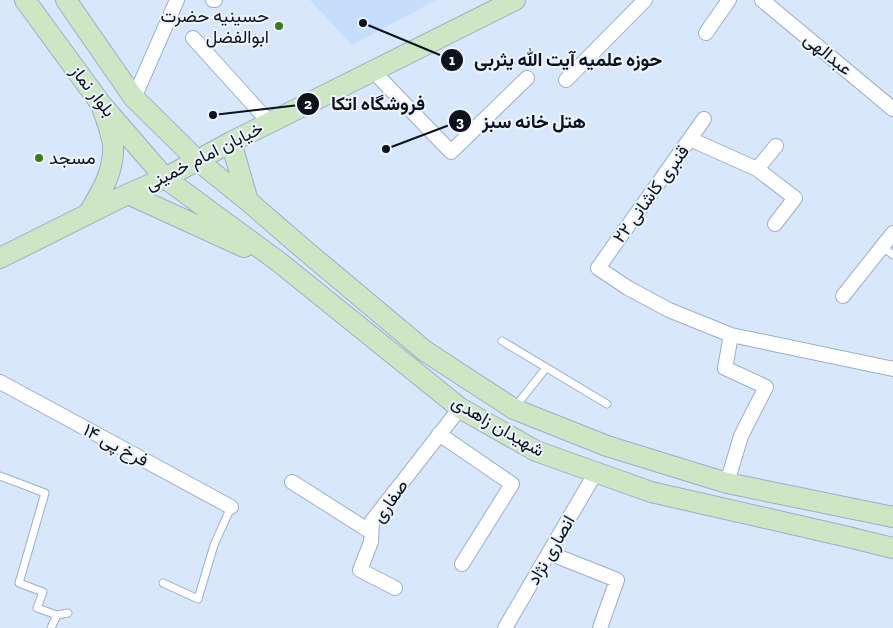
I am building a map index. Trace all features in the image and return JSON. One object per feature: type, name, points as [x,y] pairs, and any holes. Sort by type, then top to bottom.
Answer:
[{"type":"main road","name":"بلوار نماز","points":[[25,0],[101,104],[165,178]]},
{"type":"main road","name":"بلوار نماز","points":[[66,0],[134,98],[197,160]]},
{"type":"main road","name":"خیابان امام خمینی","points":[[0,258],[128,194],[165,178],[231,142],[505,2]]},
{"type":"main road","points":[[81,76],[108,59]]},
{"type":"main road","points":[[88,214],[108,179],[112,162],[113,145],[101,104]]},
{"type":"main road","points":[[231,142],[248,200]]},
{"type":"main road","name":"شهیدان زاهدی","points":[[197,160],[248,200],[425,352],[514,409],[607,446],[727,483],[892,515]]},
{"type":"main road","name":"شهیدان زاهدی","points":[[165,178],[279,262],[460,408],[536,451],[650,492],[893,548]]},
{"type":"main road","points":[[128,194],[279,262],[285,248],[291,245],[300,246]]},
{"type":"street","points":[[134,98],[176,0]]},
{"type":"street","points":[[566,80],[645,0]]},
{"type":"street","points":[[706,33],[729,0]]},
{"type":"street","name":"عبدالهی","points":[[762,0],[890,101]]},
{"type":"street","points":[[193,38],[270,123]]},
{"type":"street","points":[[373,71],[450,152],[527,78]]},
{"type":"street","name":"قنبری کاشانی ۲۲","points":[[704,119],[598,268],[628,288],[670,310],[731,335]]},
{"type":"street","points":[[690,139],[757,169],[795,198],[775,224]]},
{"type":"street","points":[[757,169],[776,146]]},
{"type":"street","points":[[843,296],[888,250],[893,232]]},
{"type":"street","points":[[727,483],[741,436],[766,387],[725,368],[731,335],[893,369]]},
{"type":"street","name":"فرخ پی ۱۴","points":[[0,382],[231,507]]},
{"type":"street","name":"صفاری","points":[[395,588],[360,570],[371,542],[372,521],[460,408]]},
{"type":"street","points":[[439,434],[512,484],[462,564]]},
{"type":"street","name":"انصاری نژاد","points":[[505,628],[596,472]]},
{"type":"street","points":[[292,482],[371,532]]},
{"type":"street","points":[[549,553],[617,580],[600,628]]},
{"type":"lane","points":[[502,341],[607,404]]},
{"type":"lane","points":[[514,409],[546,368]]},
{"type":"lane","points":[[0,476],[45,493],[18,583],[43,592],[37,608],[57,615],[68,613]]},
{"type":"lane","points":[[162,583],[198,598],[214,544],[231,507]]},
{"type":"lane","points":[[51,628],[57,615]]},
{"type":"shaded area","points":[[310,0],[436,0],[352,45]]},
{"type":"place","name":"حوزه علمیه آیت الله یثربی","points":[[363,23]]},
{"type":"place","name":"حسینیه حضرت ابوالفضل","points":[[279,26]]},
{"type":"place","name":"فروشگاه اتکا","points":[[213,115]]},
{"type":"place","name":"هتل خانه سبز","points":[[386,149]]},
{"type":"place","name":"مسجد","points":[[39,158]]}]
